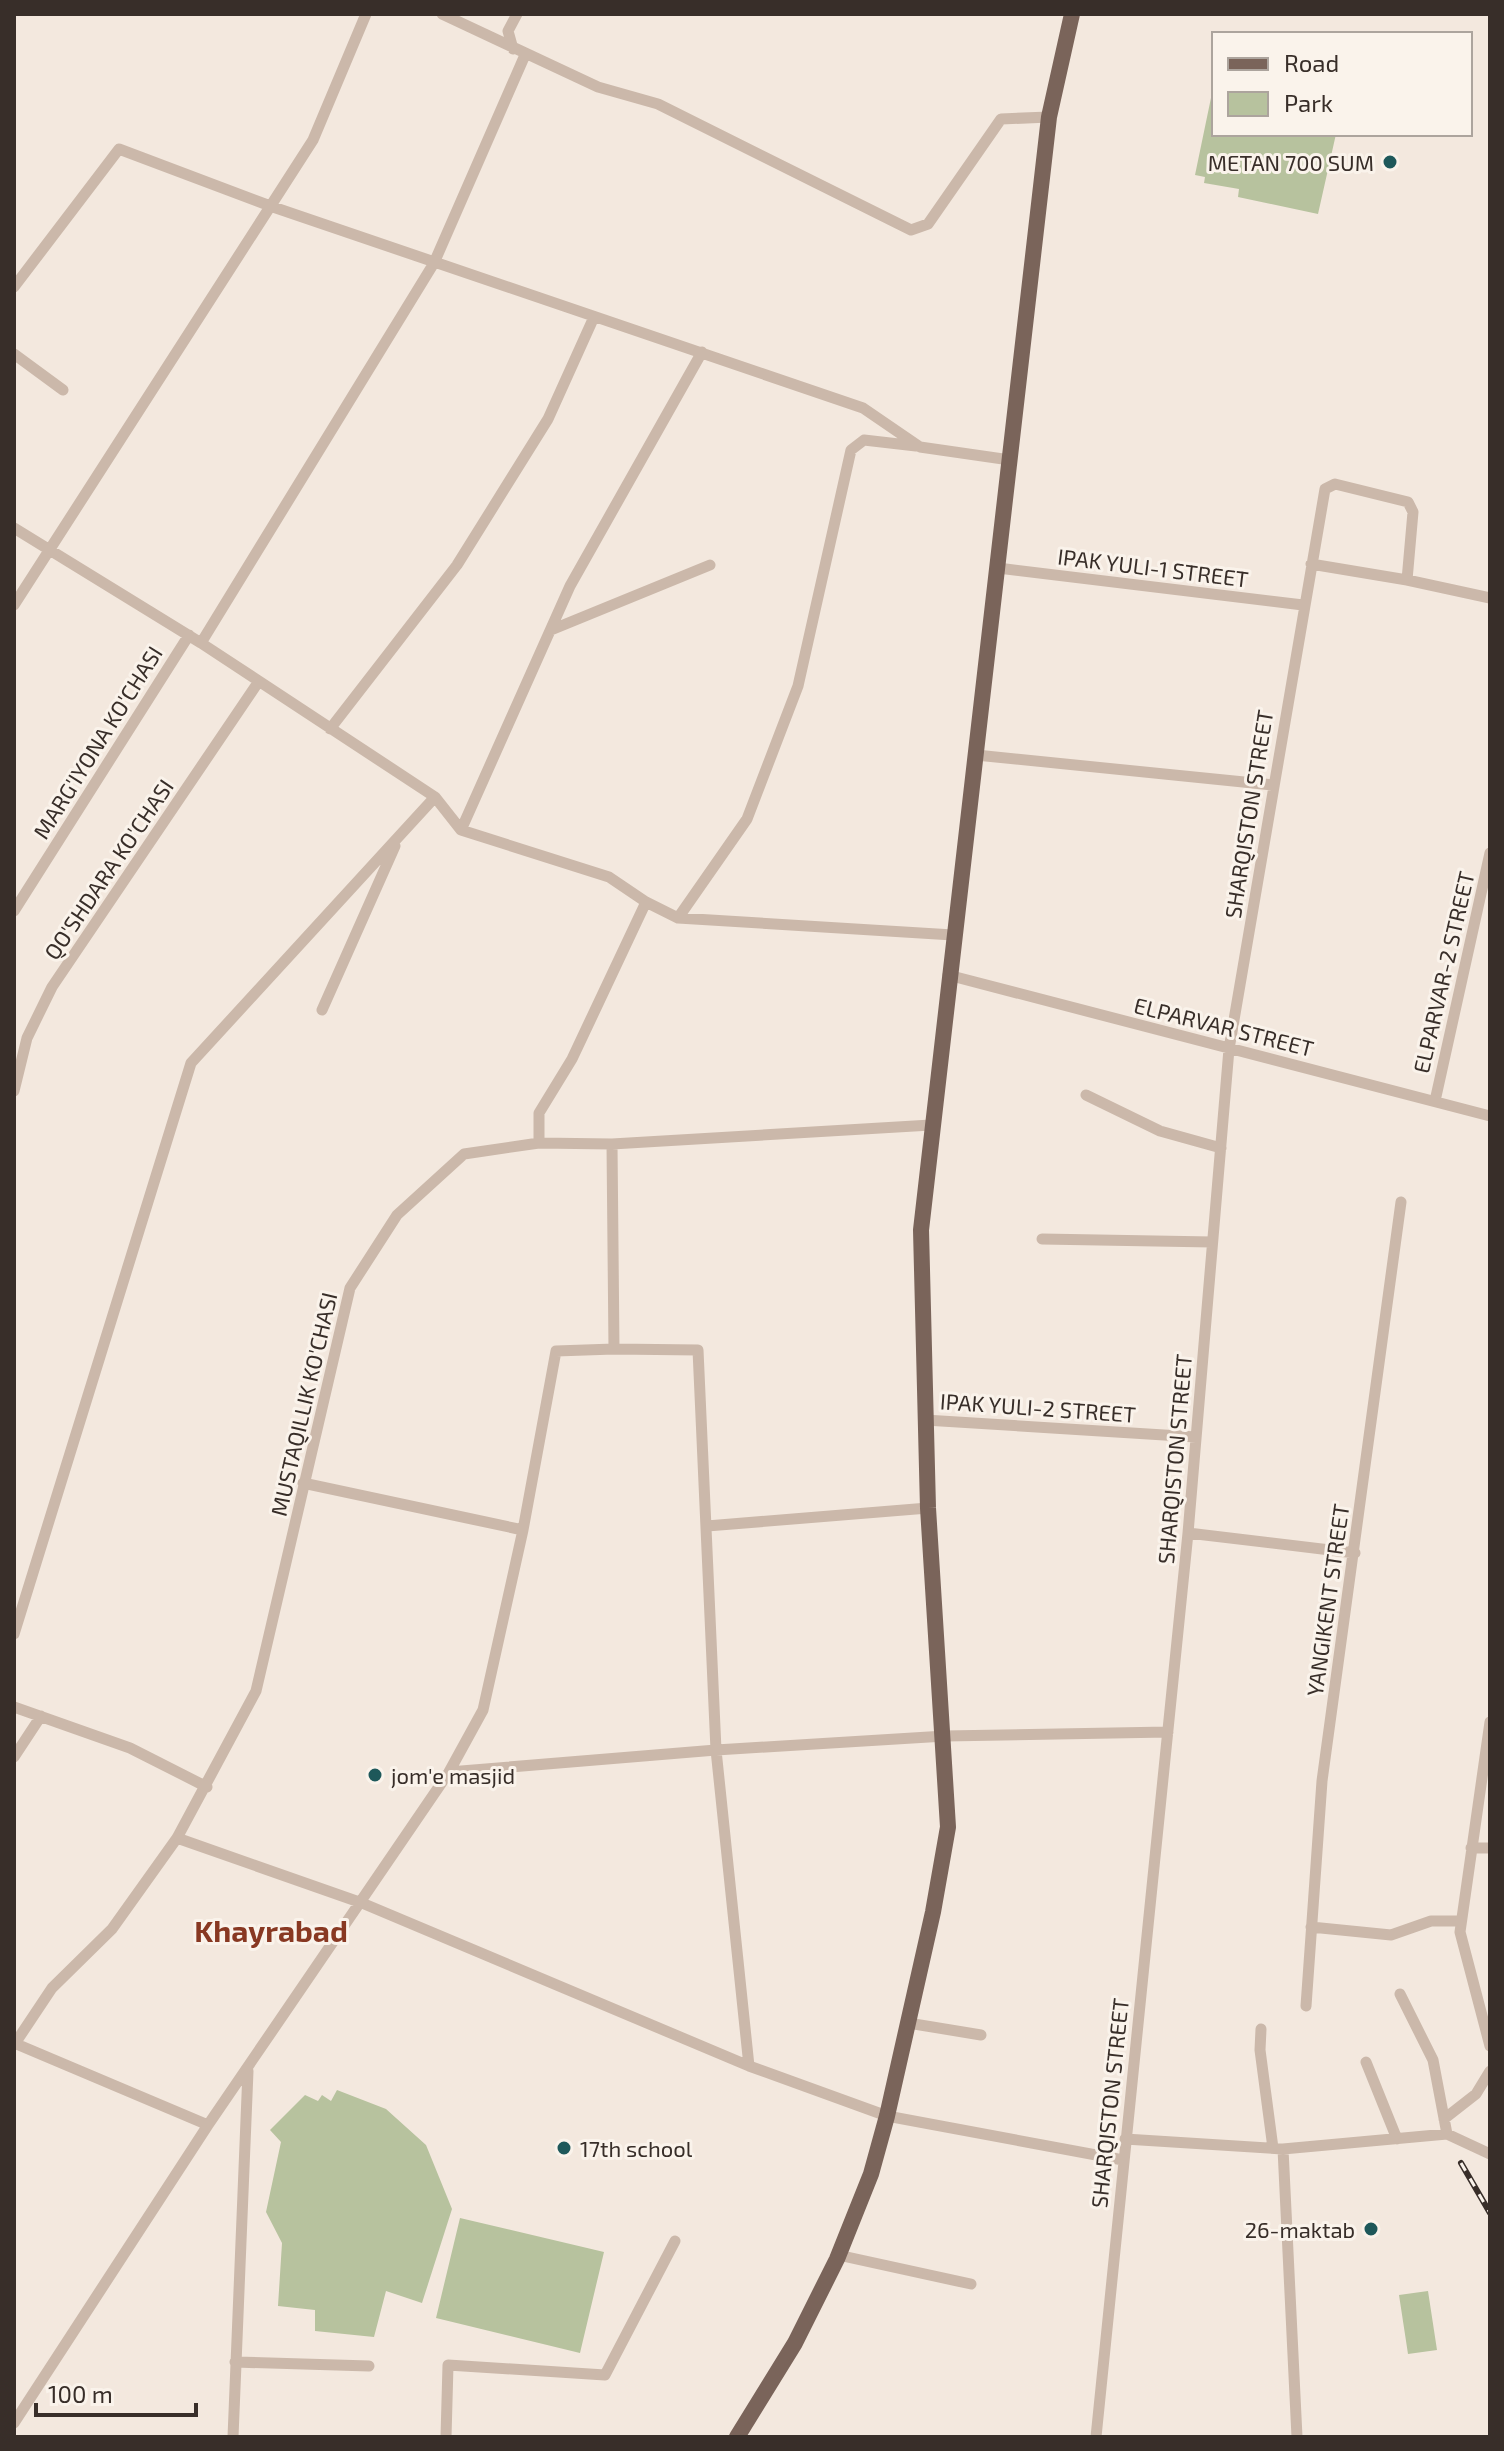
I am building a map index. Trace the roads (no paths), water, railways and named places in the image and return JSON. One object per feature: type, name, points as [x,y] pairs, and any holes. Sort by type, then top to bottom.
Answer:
[{"type":"main road","points":[[737,2437],[795,2343],[838,2255],[871,2174],[908,2023],[948,1827],[945,1736],[928,1508],[921,1230],[1049,117],[1072,14]]},
{"type":"street","points":[[14,605],[273,207],[313,140],[366,14]]},
{"type":"street","points":[[442,14],[598,87],[658,104],[911,230],[928,224],[1001,119],[1049,117]]},
{"type":"street","points":[[513,49],[508,31],[517,14]]},
{"type":"street","points":[[201,643],[434,263],[525,55]]},
{"type":"street","points":[[14,287],[119,149],[273,207],[863,408],[920,447]]},
{"type":"street","points":[[330,729],[457,565],[548,419],[594,317]]},
{"type":"street","points":[[461,830],[570,586],[702,352]]},
{"type":"street","points":[[14,354],[63,390]]},
{"type":"street","points":[[678,918],[747,819],[798,686],[851,450],[864,440],[1010,460]]},
{"type":"street","name":"SHARQISTON STREET","points":[[1096,2437],[1188,1533],[1229,1049],[1325,489],[1335,484],[1411,504],[1413,512],[1407,580]]},
{"type":"street","points":[[14,528],[189,635],[435,797],[461,830],[609,877],[646,902],[678,918],[953,935]]},
{"type":"street","points":[[1311,564],[1490,598]]},
{"type":"street","points":[[551,630],[710,565]]},
{"type":"street","name":"IPAK YULI-1 STREET","points":[[998,568],[1303,605]]},
{"type":"street","name":"MARG'IYONA KO'CHASI","points":[[14,911],[189,635]]},
{"type":"street","name":"QO'SHDARA KO'CHASI","points":[[14,1091],[27,1038],[52,987],[259,681]]},
{"type":"street","points":[[976,755],[1273,785]]},
{"type":"street","points":[[14,1634],[191,1063],[435,797]]},
{"type":"street","points":[[322,1010],[398,838]]},
{"type":"street","name":"ELPARVAR-2 STREET","points":[[1435,1101],[1490,853]]},
{"type":"street","points":[[539,1143],[539,1113],[572,1059],[646,902]]},
{"type":"street","name":"ELPARVAR STREET","points":[[948,975],[1490,1116]]},
{"type":"street","points":[[1086,1095],[1160,1131],[1221,1148]]},
{"type":"street","name":"MUSTAQILLIK KO'CHASI","points":[[14,2044],[52,1988],[112,1929],[177,1838],[256,1691],[350,1288],[397,1215],[464,1154],[539,1143],[612,1144],[931,1125]]},
{"type":"street","points":[[612,1144],[614,1349]]},
{"type":"street","name":"YANGIKENT STREET","points":[[1306,2006],[1322,1781],[1401,1202]]},
{"type":"street","points":[[1042,1239],[1212,1242]]},
{"type":"street","points":[[14,2423],[208,2125],[248,2071],[449,1772],[483,1710],[523,1530],[556,1351],[698,1350],[716,1750],[749,2066]]},
{"type":"street","name":"IPAK YULI-2 STREET","points":[[925,1420],[1196,1437]]},
{"type":"street","points":[[303,1483],[523,1530]]},
{"type":"street","points":[[707,1526],[928,1508]]},
{"type":"street","points":[[1188,1533],[1355,1553]]},
{"type":"street","points":[[14,1707],[130,1748],[207,1787]]},
{"type":"street","points":[[14,1757],[41,1716]]},
{"type":"street","points":[[1490,1722],[1460,1926],[1490,2046]]},
{"type":"street","points":[[449,1772],[716,1750],[945,1736],[1168,1732]]},
{"type":"street","points":[[177,1838],[362,1903],[749,2066],[887,2116],[1123,2160]]},
{"type":"street","points":[[1471,1848],[1490,1848]]},
{"type":"street","points":[[1311,1927],[1391,1935],[1431,1921],[1460,1926]]},
{"type":"street","points":[[1400,1994],[1433,2060],[1447,2134]]},
{"type":"street","points":[[908,2023],[981,2035]]},
{"type":"street","points":[[1261,2029],[1260,2050],[1278,2148],[1297,2437]]},
{"type":"street","points":[[14,2044],[208,2125]]},
{"type":"street","points":[[1366,2062],[1397,2139]]},
{"type":"street","points":[[233,2437],[248,2071]]},
{"type":"street","points":[[1444,2119],[1476,2094],[1490,2071]]},
{"type":"street","points":[[1125,2139],[1278,2148],[1447,2134],[1490,2154]]},
{"type":"street","points":[[446,2437],[448,2365],[605,2375],[675,2241]]},
{"type":"street","points":[[838,2255],[971,2284]]},
{"type":"street","points":[[235,2362],[369,2366]]},
{"type":"railway","points":[[1461,2163],[1490,2213]]},
{"type":"place","name":"METAN 700 SUM","points":[[1390,162]]},
{"type":"place","name":"jom'e masjid","points":[[375,1775]]},
{"type":"place","name":"17th school","points":[[564,2148]]},
{"type":"place","name":"26-maktab","points":[[1371,2229]]},
{"type":"district","name":"Khayrabad","points":[[271,1930]]}]
